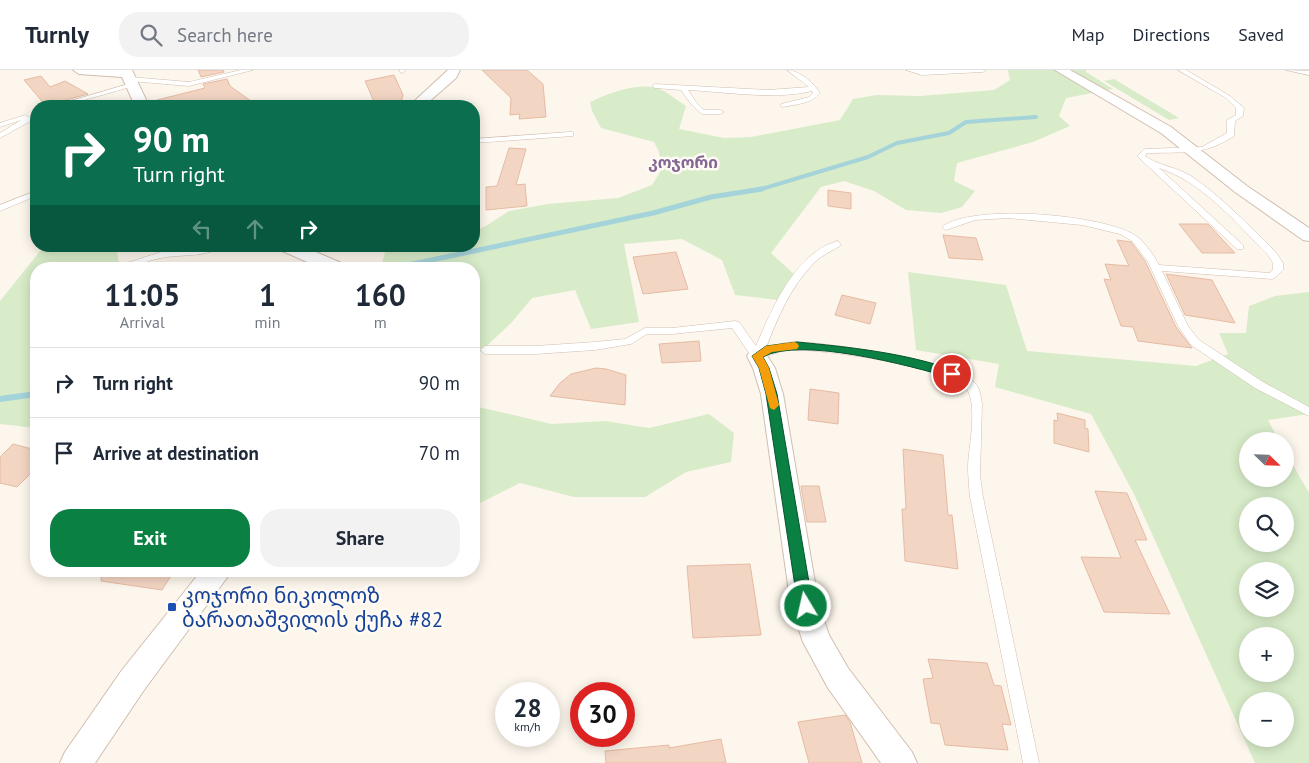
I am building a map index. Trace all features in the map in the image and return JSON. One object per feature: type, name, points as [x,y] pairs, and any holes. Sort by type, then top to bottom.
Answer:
[{"type":"street","points":[[79,70],[128,77],[139,100]]},
{"type":"street","points":[[423,100],[451,75],[454,70]]},
{"type":"street","points":[[1061,70],[1166,130],[1241,189],[1309,236]]},
{"type":"street","points":[[300,252],[323,262]]},
{"type":"street","points":[[757,356],[764,368],[772,394],[806,606],[817,642],[838,678],[901,763]]},
{"type":"street","points":[[76,763],[133,680],[212,577]]},
{"type":"lane","points":[[71,100],[128,77],[173,84],[189,84],[250,70]]},
{"type":"lane","points":[[783,105],[811,99],[817,93],[814,88],[790,70]]},
{"type":"lane","points":[[909,70],[922,73],[983,70]]},
{"type":"lane","points":[[1181,70],[1228,97],[1240,108],[1239,116],[1231,120],[1231,134],[1212,146],[1194,151],[1158,149],[1146,151],[1141,156],[1240,247]]},
{"type":"lane","points":[[1289,70],[1309,73]]},
{"type":"lane","points":[[655,86],[778,92],[804,91],[814,88]]},
{"type":"lane","points":[[683,88],[702,112],[720,112]]},
{"type":"lane","points":[[0,125],[30,116]]},
{"type":"lane","points":[[0,136],[30,118]]},
{"type":"lane","points":[[480,141],[570,134]]},
{"type":"lane","points":[[1149,163],[1184,175],[1202,187],[1272,253],[1278,262],[1278,270],[1272,276],[1157,268]]},
{"type":"lane","points":[[0,208],[30,196]]},
{"type":"lane","points":[[946,227],[976,217],[1015,216],[1052,218],[1118,231],[1134,238],[1157,268],[1192,339],[1224,363],[1279,398],[1309,412]]},
{"type":"lane","points":[[757,356],[771,322],[791,287],[809,262],[837,244]]},
{"type":"lane","points":[[136,262],[161,255],[196,252]]},
{"type":"lane","points":[[485,350],[535,350],[595,346],[627,342],[645,331],[672,331],[735,324],[757,356]]},
{"type":"lane","points":[[757,356],[770,349],[797,346],[856,352],[940,370],[964,378],[972,386],[976,405],[974,477],[1031,763]]},
{"type":"green space","points":[[1008,70],[1086,70],[1086,72],[1113,89],[1066,98],[1059,116],[1070,126],[1033,142],[957,163],[954,181],[975,191],[962,207],[941,213],[906,210],[874,191],[844,181],[821,187],[771,253],[796,276],[778,300],[735,295],[722,260],[682,239],[624,244],[639,322],[591,329],[575,290],[532,298],[512,322],[480,352],[480,262],[382,262],[385,252],[480,252],[480,229],[509,211],[548,204],[618,198],[652,185],[662,169],[659,152],[654,142],[601,128],[592,111],[590,102],[625,89],[645,86],[662,90],[686,106],[679,129],[724,138],[751,137],[840,120],[853,99],[877,95],[920,96],[994,90],[1010,80]]},
{"type":"green space","points":[[1114,79],[1179,118],[1169,120],[1104,81]]},
{"type":"green space","points":[[39,252],[117,252],[119,262],[31,262]]},
{"type":"green space","points":[[30,264],[30,427],[0,424],[0,301]]},
{"type":"green space","points":[[908,272],[1006,285],[1027,351],[1196,366],[1228,354],[1219,333],[1246,333],[1249,306],[1275,296],[1309,292],[1309,414],[1268,420],[1274,432],[1239,432],[1239,488],[1294,488],[1294,467],[1309,493],[1309,763],[1255,763],[1248,747],[1294,747],[1294,692],[1239,692],[1239,727],[1134,494],[1091,414],[995,387],[999,364],[916,350]]},
{"type":"green space","points":[[480,407],[552,424],[605,421],[649,428],[709,414],[734,433],[731,462],[686,472],[645,497],[574,497],[520,483],[480,503]]},
{"type":"building","points":[[198,70],[223,70],[224,72],[201,77]]},
{"type":"building","points":[[482,70],[527,70],[543,84],[546,117],[519,119],[520,114],[510,115],[511,98]]},
{"type":"building","points":[[394,75],[403,95],[402,100],[373,100],[365,81]]},
{"type":"building","points":[[41,76],[50,87],[65,81],[88,94],[66,100],[41,100],[24,80]]},
{"type":"building","points":[[227,79],[230,86],[250,100],[157,100],[205,88],[203,84]]},
{"type":"building","points":[[509,148],[526,149],[516,185],[525,184],[527,206],[486,210],[486,187],[497,186]]},
{"type":"building","points":[[828,190],[851,193],[851,209],[828,206]]},
{"type":"building","points":[[1179,224],[1208,224],[1235,253],[1202,253]]},
{"type":"building","points":[[943,235],[976,238],[983,260],[949,258]]},
{"type":"building","points":[[1117,240],[1131,242],[1145,261],[1176,327],[1192,348],[1138,341],[1133,327],[1121,326],[1104,279],[1111,280],[1105,264],[1129,266]]},
{"type":"building","points":[[676,252],[688,289],[643,294],[633,257]]},
{"type":"building","points":[[1166,274],[1212,280],[1235,323],[1185,315]]},
{"type":"building","points":[[842,295],[876,303],[870,324],[835,315]]},
{"type":"building","points":[[699,341],[701,361],[662,363],[659,344]]},
{"type":"building","points":[[596,368],[626,375],[625,405],[550,396],[560,383],[571,374]]},
{"type":"building","points":[[810,389],[839,393],[838,424],[808,420]]},
{"type":"building","points":[[1057,413],[1085,420],[1085,428],[1088,429],[1089,452],[1054,443],[1054,420],[1058,421]]},
{"type":"building","points":[[13,444],[30,448],[30,474],[17,487],[0,483],[0,457]]},
{"type":"building","points":[[903,449],[943,455],[948,515],[952,515],[958,569],[905,561],[902,509],[906,509]]},
{"type":"building","points":[[801,486],[819,486],[826,522],[807,522]]},
{"type":"building","points":[[1095,491],[1127,493],[1147,540],[1135,540],[1170,614],[1104,612],[1081,557],[1121,558]]},
{"type":"building","points":[[750,564],[761,635],[693,638],[687,566]]},
{"type":"building","points":[[101,577],[170,577],[162,590],[101,581]]},
{"type":"building","points":[[928,659],[987,663],[994,685],[1001,686],[1011,725],[1002,724],[1008,750],[945,745],[940,724],[931,723],[923,679],[933,678]]},
{"type":"building","points":[[845,715],[850,722],[862,763],[809,763],[798,722]]},
{"type":"building","points":[[721,739],[726,763],[606,763],[605,751],[669,745],[669,748]]},
{"type":"waterway","points":[[761,189],[868,157],[897,143],[949,133],[966,122],[1036,117]]},
{"type":"waterway","points":[[480,250],[653,213],[711,197],[761,189]]},
{"type":"waterway","points":[[422,262],[469,252]]},
{"type":"waterway","points":[[0,399],[30,395]]},
{"type":"slow traffic","points":[[774,405],[764,368],[757,356],[770,349],[794,346]]},
{"type":"place","name":"კოჯორი ნიკოლოზ ბარათაშვილის ქუჩა #82","points":[[172,607]]},
{"type":"district","name":"კოჯორი","points":[[683,162]]},
{"type":"route","points":[[806,606],[772,394],[764,368],[757,356],[770,349],[797,346],[856,352],[952,374]]}]
